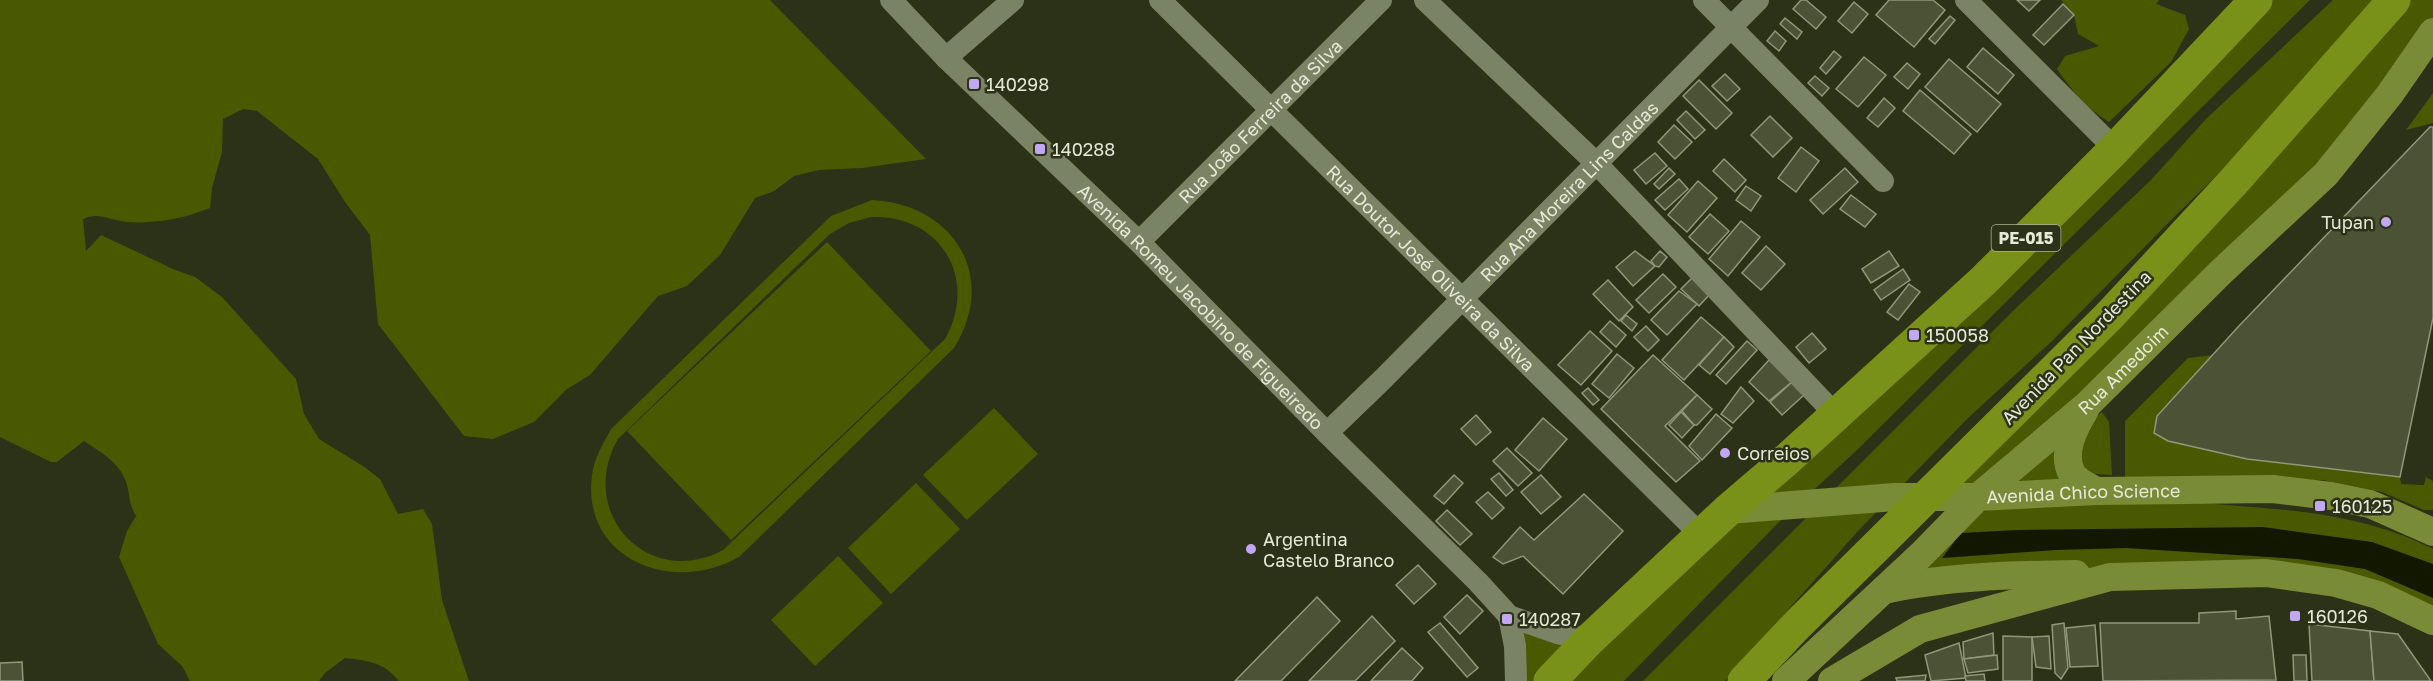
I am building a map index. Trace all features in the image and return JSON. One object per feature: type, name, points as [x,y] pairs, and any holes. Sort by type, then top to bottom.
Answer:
[{"type":"highway","name":"PE-015","points":[[1550,681],[1589,640],[1728,510],[1983,281],[2115,148],[2256,0]]},
{"type":"highway","name":"Avenida Pan Nordestina","points":[[1744,681],[1798,624],[2110,315],[2236,179],[2394,0]]},
{"type":"main road","name":"Rua Amedoim","points":[[1786,681],[1922,555],[1978,497],[2087,405],[2221,272],[2326,174],[2390,94],[2433,32]]},
{"type":"main road","points":[[2087,405],[2071,436],[2069,462],[2072,474],[2080,482],[2096,490]]},
{"type":"main road","name":"Avenida Chico Science","points":[[1728,510],[1895,497],[1978,497],[2096,490],[2273,489],[2331,496],[2370,504],[2433,532]]},
{"type":"main road","points":[[1895,497],[1910,506],[1916,513],[1923,538],[1922,555]]},
{"type":"main road","points":[[1884,590],[1924,584],[2035,575],[2110,577],[2266,573],[2336,583],[2378,595],[2433,621]]},
{"type":"main road","points":[[1832,681],[1920,629],[2110,577]]},
{"type":"street","name":"Avenida Romeu Jacobino de Figueiredo","points":[[891,0],[946,58],[1139,242],[1326,433],[1478,582],[1509,616],[1557,633],[1589,640]]},
{"type":"street","points":[[946,58],[1013,0]]},
{"type":"street","name":"Rua Doutor José Oliveira da Silva","points":[[1160,0],[1701,535]]},
{"type":"street","name":"Rua João Ferreira da Silva","points":[[1139,242],[1381,0]]},
{"type":"street","points":[[1425,0],[1596,163],[1835,414]]},
{"type":"street","points":[[1704,0],[1883,181]]},
{"type":"street","name":"Rua Ana Moreira Lins Caldas","points":[[1326,433],[1758,0]]},
{"type":"street","points":[[1966,0],[2115,148]]},
{"type":"street","points":[[1509,616],[1515,646],[1516,681]]},
{"type":"green space","points":[[0,0],[770,0],[926,159],[862,168],[819,170],[794,176],[774,191],[755,198],[720,255],[687,286],[658,296],[590,375],[567,389],[534,422],[493,439],[464,436],[378,324],[370,235],[345,202],[318,159],[257,111],[243,109],[223,119],[222,152],[212,188],[210,208],[191,215],[149,222],[128,222],[100,216],[83,219],[86,251],[101,235],[195,277],[222,297],[296,379],[304,414],[319,439],[380,479],[398,514],[423,509],[432,524],[442,600],[469,681],[399,681],[381,666],[345,658],[325,673],[319,681],[190,681],[182,666],[158,644],[119,557],[127,531],[136,516],[131,506],[125,480],[117,466],[84,441],[57,462],[51,462],[0,437]]},
{"type":"green space","points":[[2061,0],[2159,0],[2156,4],[2185,15],[2189,29],[2171,62],[2109,122],[2080,98],[2057,69],[2065,56],[2099,46],[2078,34],[2074,15]]},
{"type":"green space","points":[[2263,0],[2310,0],[1857,450],[1778,523],[1624,681],[1565,681]]},
{"type":"green space","points":[[2333,0],[2376,0],[2241,152],[2052,341],[1968,418],[1858,531],[1725,681],[1643,681],[2014,310],[2151,180],[2206,119]]},
{"type":"green space","points":[[2398,0],[2433,0],[2433,25],[2327,169],[1978,493],[1936,494]]},
{"type":"green space","points":[[2433,93],[2433,123],[2406,130]]},
{"type":"green space","points":[[872,200],[901,205],[925,215],[945,230],[960,249],[969,271],[972,295],[967,321],[954,348],[739,557],[713,568],[687,572],[661,570],[637,562],[616,548],[601,529],[592,504],[593,469],[599,451],[611,429],[831,216]],"holes":[[[871,217],[895,219],[916,226],[934,238],[947,254],[955,273],[957,294],[954,316],[945,339],[723,550],[695,560],[669,560],[646,552],[627,537],[613,517],[606,493],[607,467],[618,439],[830,234],[849,223]]]},
{"type":"green space","points":[[827,242],[931,351],[731,540],[627,431]]},
{"type":"green space","points":[[2213,355],[2157,416],[2154,434],[2168,441],[2247,459],[2400,477],[2401,484],[2424,485],[2426,477],[2433,481],[2433,510],[2424,510],[2382,492],[2323,480],[2125,477],[2125,421],[2188,358]]},
{"type":"green space","points":[[994,408],[1038,454],[967,520],[923,475]]},
{"type":"green space","points":[[2102,412],[2109,422],[2112,475],[2094,474],[2079,469],[2085,426]]},
{"type":"green space","points":[[2074,422],[2082,488],[1989,493]]},
{"type":"green space","points":[[916,483],[960,529],[891,594],[848,548]]},
{"type":"green space","points":[[2200,503],[2319,514],[2377,527],[2433,549],[2433,610],[2387,586],[1928,578],[1928,557],[1971,514],[2001,508]]},
{"type":"green space","points":[[838,556],[883,603],[815,666],[771,620]]},
{"type":"green space","points":[[1516,623],[1583,641],[1548,681],[1516,681]]},
{"type":"shaded area","points":[[2263,527],[2372,542],[2433,564],[2433,598],[2365,569],[2298,559],[2126,548],[2056,550],[1942,558],[1961,533],[2017,530]]},
{"type":"building","points":[[1801,0],[1806,0],[1826,17],[1816,29],[1793,9]]},
{"type":"building","points":[[1889,0],[1933,0],[1945,10],[1914,47],[1876,15]]},
{"type":"building","points":[[2017,0],[2040,0],[2029,11]]},
{"type":"building","points":[[1854,2],[1868,14],[1852,33],[1838,21]]},
{"type":"building","points":[[2063,4],[2074,15],[2044,45],[2033,35]]},
{"type":"building","points":[[1950,16],[1955,20],[1935,44],[1929,39]]},
{"type":"building","points":[[1785,18],[1802,32],[1797,39],[1780,24]]},
{"type":"building","points":[[1775,31],[1786,41],[1779,51],[1767,41]]},
{"type":"building","points":[[1983,48],[2014,75],[1998,94],[1967,67]]},
{"type":"building","points":[[1834,51],[1841,57],[1826,74],[1820,68]]},
{"type":"building","points":[[1864,57],[1886,75],[1858,107],[1836,89]]},
{"type":"building","points":[[1949,59],[2001,104],[1977,132],[1925,87]]},
{"type":"building","points":[[1907,63],[1920,74],[1908,89],[1894,77]]},
{"type":"building","points":[[1725,74],[1740,89],[1727,101],[1712,86]]},
{"type":"building","points":[[1815,76],[1829,88],[1822,96],[1808,83]]},
{"type":"building","points":[[1699,80],[1732,113],[1716,129],[1683,96]]},
{"type":"building","points":[[1920,90],[1971,134],[1954,154],[1903,111]]},
{"type":"building","points":[[1884,98],[1895,108],[1878,127],[1867,118]]},
{"type":"building","points":[[1686,111],[1705,130],[1695,139],[1677,120]]},
{"type":"building","points":[[1770,116],[1792,138],[1773,157],[1751,135]]},
{"type":"building","points":[[1674,125],[1692,142],[1675,159],[1658,142]]},
{"type":"building","name":"Tupan","points":[[2430,127],[2433,127],[2433,318],[2400,477],[2247,459],[2168,441],[2154,433],[2157,416],[2238,327]]},
{"type":"building","points":[[1801,147],[1819,161],[1796,192],[1778,178]]},
{"type":"building","points":[[1655,153],[1667,166],[1646,184],[1634,170]]},
{"type":"building","points":[[1724,159],[1746,180],[1735,192],[1713,171]]},
{"type":"building","points":[[1669,168],[1675,174],[1659,189],[1654,184]]},
{"type":"building","points":[[1845,168],[1858,182],[1823,214],[1810,200]]},
{"type":"building","points":[[1679,179],[1688,189],[1665,210],[1655,200]]},
{"type":"building","points":[[1698,181],[1717,198],[1687,232],[1668,215]]},
{"type":"building","points":[[1746,186],[1761,196],[1751,211],[1736,200]]},
{"type":"building","points":[[1851,195],[1876,214],[1865,227],[1840,209]]},
{"type":"building","points":[[1710,214],[1729,231],[1708,254],[1689,237]]},
{"type":"building","points":[[1741,221],[1760,237],[1728,276],[1709,259]]},
{"type":"building","points":[[1766,246],[1785,264],[1761,290],[1742,273]]},
{"type":"building","points":[[1635,251],[1655,266],[1633,286],[1616,267]]},
{"type":"building","points":[[1660,251],[1667,257],[1659,267],[1651,261]]},
{"type":"building","points":[[1889,251],[1899,266],[1871,283],[1862,269]]},
{"type":"building","points":[[1903,269],[1910,280],[1881,300],[1874,290]]},
{"type":"building","points":[[1663,274],[1676,287],[1649,313],[1636,300]]},
{"type":"building","points":[[1693,277],[1711,293],[1699,306],[1681,289]]},
{"type":"building","points":[[1608,280],[1633,307],[1619,321],[1593,294]]},
{"type":"building","points":[[1909,284],[1920,292],[1898,320],[1887,312]]},
{"type":"building","points":[[1679,291],[1697,304],[1667,335],[1651,320]]},
{"type":"building","points":[[1626,315],[1637,324],[1632,331],[1621,321]]},
{"type":"building","points":[[1701,317],[1724,337],[1684,380],[1662,360]]},
{"type":"building","points":[[1610,321],[1626,335],[1616,347],[1600,332]]},
{"type":"building","points":[[1646,326],[1659,340],[1648,351],[1634,337]]},
{"type":"building","points":[[1590,331],[1612,351],[1581,385],[1558,365]]},
{"type":"building","points":[[1812,333],[1826,349],[1809,363],[1796,347]]},
{"type":"building","points":[[1724,337],[1734,347],[1710,374],[1699,365]]},
{"type":"building","points":[[1747,341],[1757,350],[1726,384],[1716,375]]},
{"type":"building","points":[[1617,354],[1634,368],[1609,398],[1592,384]]},
{"type":"building","points":[[1653,355],[1697,395],[1665,426],[1700,461],[1676,482],[1601,409]]},
{"type":"building","points":[[1769,360],[1792,382],[1769,401],[1749,382]]},
{"type":"building","points":[[1792,382],[1804,395],[1782,415],[1770,402]]},
{"type":"building","points":[[1741,387],[1754,401],[1733,423],[1721,414]]},
{"type":"building","points":[[1588,388],[1599,400],[1593,405],[1582,393]]},
{"type":"building","points":[[1697,395],[1712,409],[1697,425],[1694,425],[1682,411]]},
{"type":"building","points":[[1681,412],[1694,425],[1682,438],[1669,425]]},
{"type":"building","points":[[1716,414],[1732,428],[1702,460],[1689,446]]},
{"type":"building","points":[[1476,415],[1491,432],[1476,445],[1461,429]]},
{"type":"building","points":[[1543,418],[1567,439],[1539,471],[1515,450]]},
{"type":"building","points":[[1507,448],[1532,473],[1518,486],[1493,461]]},
{"type":"building","points":[[1499,473],[1513,490],[1506,496],[1491,479]]},
{"type":"building","points":[[1454,475],[1463,483],[1444,504],[1434,496]]},
{"type":"building","points":[[1541,475],[1561,497],[1541,514],[1521,492]]},
{"type":"building","points":[[1488,492],[1504,508],[1492,519],[1476,502]]},
{"type":"building","points":[[1584,494],[1623,531],[1563,594],[1523,556],[1503,564],[1493,557],[1520,527],[1534,540]]},
{"type":"building","points":[[1447,510],[1472,534],[1460,545],[1436,521]]},
{"type":"building","points":[[1418,565],[1436,584],[1414,604],[1396,585]]},
{"type":"building","points":[[1467,595],[1483,611],[1460,634],[1444,617]]},
{"type":"building","points":[[1317,597],[1340,621],[1281,681],[1235,681]]},
{"type":"building","points":[[2236,611],[2236,619],[2269,616],[2276,680],[2103,681],[2100,623],[2199,623],[2199,613]]},
{"type":"building","points":[[1372,616],[1395,641],[1355,681],[1309,681]]},
{"type":"building","points":[[1440,623],[1478,668],[1467,677],[1428,632]]},
{"type":"building","points":[[2064,623],[2068,668],[2061,679],[2055,673],[2052,625]]},
{"type":"building","points":[[2309,624],[2370,631],[2374,681],[2312,681]]},
{"type":"building","points":[[2095,625],[2098,666],[2070,667],[2066,628]]},
{"type":"building","points":[[2370,631],[2398,634],[2431,681],[2374,681]]},
{"type":"building","points":[[1993,633],[1994,655],[1964,659],[1963,642]]},
{"type":"building","points":[[2003,636],[2032,637],[2032,681],[2003,681]]},
{"type":"building","points":[[2049,636],[2051,669],[2036,667],[2032,637]]},
{"type":"building","points":[[1959,643],[1966,678],[1931,681],[1925,655]]},
{"type":"building","points":[[1402,648],[1423,668],[1412,681],[1371,681]]},
{"type":"building","points":[[1997,655],[1998,669],[1968,673],[1964,659]]},
{"type":"building","points":[[2293,655],[2306,655],[2307,681],[2294,681]]},
{"type":"building","points":[[22,662],[23,681],[0,681],[0,663]]},
{"type":"building","points":[[1984,674],[1985,681],[1966,681],[1965,676]]},
{"type":"building","points":[[1926,675],[1925,681],[1897,681],[1896,678]]},
{"type":"place","name":"140298","points":[[974,84]]},
{"type":"place","name":"140288","points":[[1040,149]]},
{"type":"place","name":"Tupan","points":[[2386,222]]},
{"type":"place","name":"150058","points":[[1914,335]]},
{"type":"place","name":"Correios","points":[[1725,453]]},
{"type":"place","name":"160125","points":[[2320,506]]},
{"type":"place","name":"Argentina Castelo Branco","points":[[1251,549]]},
{"type":"place","name":"160126","points":[[2295,616]]},
{"type":"place","name":"140287","points":[[1507,619]]}]
